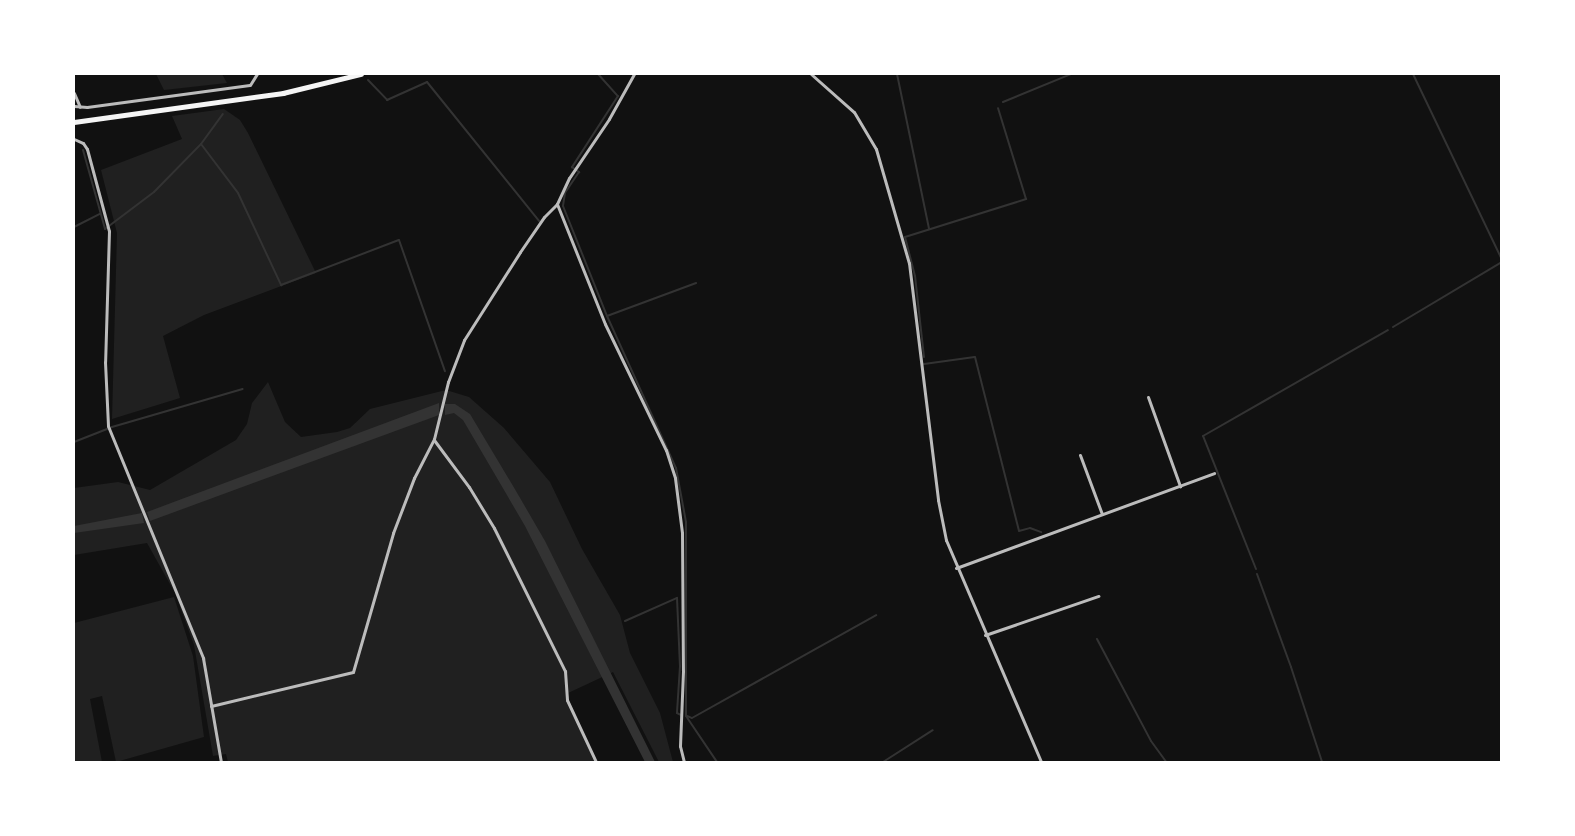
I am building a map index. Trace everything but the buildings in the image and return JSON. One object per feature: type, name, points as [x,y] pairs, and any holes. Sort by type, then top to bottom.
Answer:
[{"type":"main road","points":[[74,122],[283,93],[361,74]]},
{"type":"street","points":[[74,106],[250,85],[257,74]]},
{"type":"street","points":[[211,706],[353,672],[393,533],[414,478],[434,439],[442,415],[442,404],[464,340],[520,252],[544,217],[557,204],[573,172],[609,119],[634,74]]},
{"type":"street","points":[[811,74],[854,112],[866,128],[876,149],[893,201],[909,263],[938,500],[946,540],[956,568],[1041,762]]},
{"type":"street","points":[[74,93],[80,107]]},
{"type":"street","points":[[74,139],[83,142],[87,149],[109,230],[105,362],[108,426],[204,658],[221,762]]},
{"type":"street","points":[[557,204],[605,324],[666,450],[675,478],[682,533],[680,746],[684,762]]},
{"type":"street","points":[[1148,397],[1180,486]]},
{"type":"street","points":[[434,439],[470,487],[499,538],[565,671],[567,700],[597,762]]},
{"type":"street","points":[[1080,455],[1102,514]]},
{"type":"street","points":[[956,568],[1214,473]]},
{"type":"street","points":[[985,635],[1098,596]]},
{"type":"shaded area","points":[[156,74],[222,74],[227,83],[164,90]]},
{"type":"shaded area","points":[[224,109],[240,120],[248,133],[316,273],[204,315],[163,336],[180,398],[112,419],[117,233],[101,170],[182,139],[172,116]]},
{"type":"shaded area","points":[[268,382],[285,422],[301,437],[350,428],[370,409],[446,390],[469,397],[504,428],[550,482],[582,549],[620,615],[630,653],[660,713],[673,762],[659,762],[613,672],[566,694],[597,762],[228,762],[226,754],[213,756],[194,645],[175,593],[147,543],[74,555],[74,488],[118,482],[150,490],[236,440],[247,424],[252,403]]},
{"type":"shaded area","points":[[439,403],[439,415],[150,521],[147,512]]},
{"type":"shaded area","points":[[445,404],[455,404],[470,414],[516,491],[545,541],[655,762],[645,762],[525,526],[463,420],[454,413],[445,415]]},
{"type":"shaded area","points":[[142,513],[144,523],[74,533],[74,526]]},
{"type":"shaded area","points":[[174,597],[193,656],[204,737],[116,762],[102,696],[90,699],[102,762],[74,762],[74,623]]},
{"type":"waterway","points":[[598,74],[618,96],[572,167],[579,172],[565,193],[563,206],[607,316],[676,468],[686,522],[686,716],[717,762]]},
{"type":"waterway","points":[[897,74],[929,229]]},
{"type":"waterway","points":[[1003,102],[1071,74]]},
{"type":"waterway","points":[[1413,74],[1502,260]]},
{"type":"waterway","points":[[368,80],[387,100],[427,82],[539,221]]},
{"type":"waterway","points":[[924,357],[915,276],[905,237],[1026,199],[998,108]]},
{"type":"waterway","points":[[83,150],[105,229],[154,192],[201,144],[223,114]]},
{"type":"waterway","points":[[201,144],[238,193],[281,285],[399,240],[445,371]]},
{"type":"waterway","points":[[74,227],[100,214]]},
{"type":"waterway","points":[[1393,327],[1502,262]]},
{"type":"waterway","points":[[607,316],[696,283]]},
{"type":"waterway","points":[[1256,569],[1203,436],[1388,330]]},
{"type":"waterway","points":[[924,364],[975,357],[1019,531],[1030,528],[1041,532]]},
{"type":"waterway","points":[[74,442],[112,427],[243,389]]},
{"type":"waterway","points":[[1257,574],[1322,762]]},
{"type":"waterway","points":[[625,621],[677,598],[680,666],[677,713],[681,715]]},
{"type":"waterway","points":[[687,716],[692,718],[876,615]]},
{"type":"waterway","points":[[1097,639],[1151,741],[1166,762]]},
{"type":"waterway","points":[[883,762],[933,730]]}]
